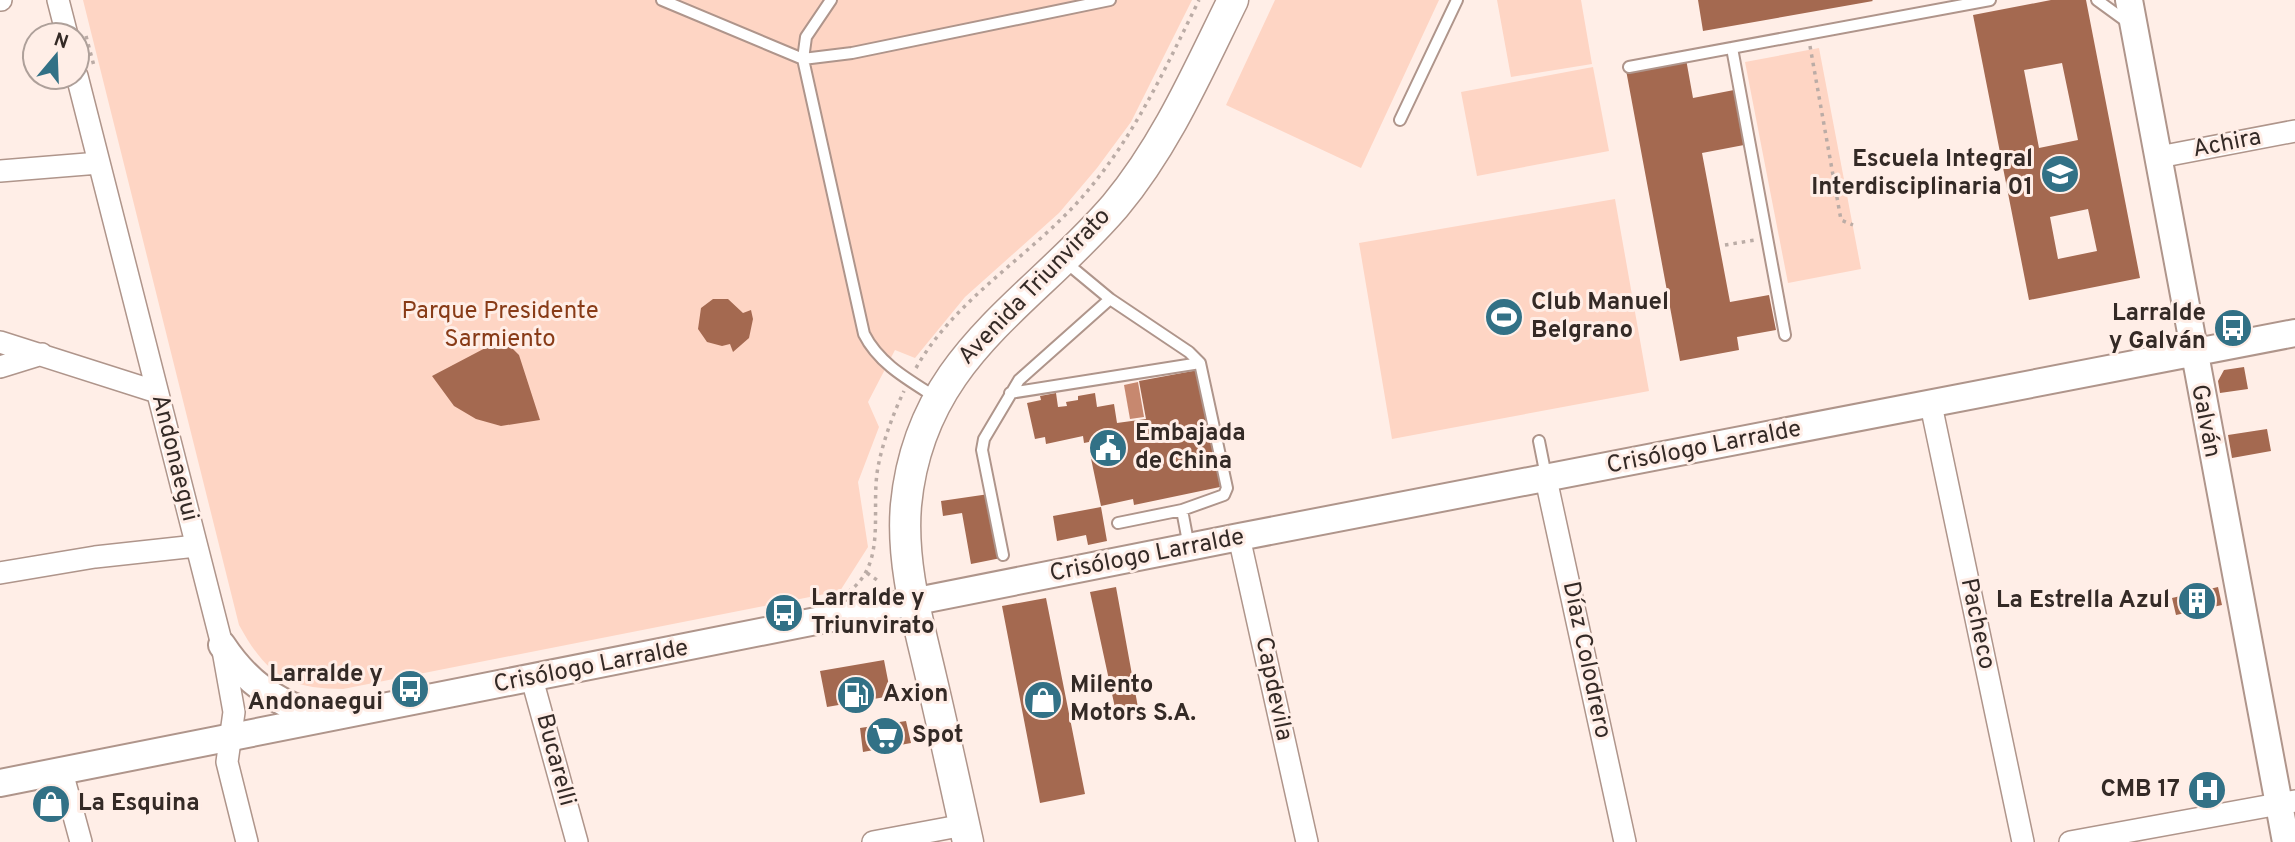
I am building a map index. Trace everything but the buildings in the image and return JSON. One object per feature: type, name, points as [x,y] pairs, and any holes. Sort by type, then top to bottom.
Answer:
[{"type":"main road","name":"Avenida Triunvirato","points":[[966,834],[914,602],[906,540],[906,507],[916,452],[937,398],[967,354],[1115,206],[1138,177],[1193,82],[1233,0]]},
{"type":"street","points":[[58,0],[70,21]]},
{"type":"street","name":"Galván","points":[[2129,0],[2192,353],[2287,803],[2286,842]]},
{"type":"street","name":"Andonaegui","points":[[89,91],[99,163],[222,645],[234,712],[227,762],[247,842]]},
{"type":"street","name":"Achira","points":[[2159,157],[2295,131]]},
{"type":"street","points":[[0,171],[99,163]]},
{"type":"street","name":"Crisólogo Larralde","points":[[0,783],[1239,537],[2295,333]]},
{"type":"street","points":[[0,342],[157,392]]},
{"type":"street","points":[[0,367],[42,354]]},
{"type":"street","name":"Pacheco","points":[[1931,405],[2023,842]]},
{"type":"street","name":"Díaz Colodrero","points":[[1546,479],[1625,842]]},
{"type":"street","name":"Capdevila","points":[[1239,537],[1307,842]]},
{"type":"street","points":[[0,573],[95,557],[196,546]]},
{"type":"street","points":[[222,645],[251,681],[272,697],[312,714],[334,717]]},
{"type":"street","name":"Bucarelli","points":[[532,679],[577,842]]},
{"type":"street","points":[[62,772],[81,842]]},
{"type":"street","points":[[2070,842],[2287,803]]},
{"type":"street","points":[[873,842],[966,834]]},
{"type":"lane","points":[[662,0],[803,59],[852,53],[1110,0]]},
{"type":"lane","points":[[831,0],[806,37],[803,59],[864,334],[870,347],[887,365],[937,398]]},
{"type":"lane","points":[[1400,120],[1457,0]]},
{"type":"lane","points":[[1629,67],[1990,0]]},
{"type":"lane","points":[[2096,0],[2135,28]]},
{"type":"lane","points":[[1732,48],[1785,335]]},
{"type":"lane","points":[[1062,260],[1110,299],[1189,352],[1200,363],[1227,488],[1224,495],[1182,510],[1118,523]]},
{"type":"lane","points":[[1003,555],[982,450],[988,431],[1010,393],[1031,367],[1110,299]]},
{"type":"lane","points":[[1010,393],[1200,363]]},
{"type":"lane","points":[[1539,441],[1546,479]]},
{"type":"lane","points":[[1182,510],[1189,547]]},
{"type":"path","points":[[838,596],[858,584],[867,573],[875,551],[874,497],[881,453],[909,381],[944,330],[1074,206],[1105,170],[1140,119],[1199,0]]},
{"type":"path","points":[[1808,34],[1841,220],[1853,225]]},
{"type":"path","points":[[1725,245],[1767,237]]},
{"type":"path","points":[[867,573],[877,580]]},
{"type":"green space","name":"Parque Presidente Sarmiento","points":[[83,0],[1192,0],[1131,122],[1059,213],[965,297],[915,358],[895,350],[868,402],[879,427],[858,482],[868,547],[840,591],[343,689],[307,686],[280,675],[259,656],[239,625],[91,32],[91,21],[88,21]]},
{"type":"green space","points":[[1275,0],[1439,0],[1361,168],[1226,105]]},
{"type":"green space","points":[[1497,0],[1581,0],[1592,64],[1511,77]]},
{"type":"green space","points":[[1819,48],[1861,269],[1788,283],[1745,62]]},
{"type":"green space","points":[[1593,67],[1609,151],[1477,176],[1461,92]]},
{"type":"green space","name":"Club Manuel Belgrano","points":[[1615,199],[1649,391],[1392,439],[1359,243]]},
{"type":"shaded area","points":[[1138,382],[1144,417],[1130,419],[1124,385]]},
{"type":"place","name":"Escuela Integral Interdisciplinaria 01","points":[[2060,174]]},
{"type":"place","name":"Club Manuel Belgrano","points":[[1504,317]]},
{"type":"place","name":"Larralde y Galván","points":[[2233,328]]},
{"type":"place","name":"Embajada de China","points":[[1108,448]]},
{"type":"place","name":"La Estrella Azul","points":[[2197,601]]},
{"type":"place","name":"Larralde y Triunvirato","points":[[784,613]]},
{"type":"place","name":"Larralde y Andonaegui","points":[[410,689]]},
{"type":"place","name":"Axion","points":[[856,695]]},
{"type":"place","name":"Milento Motors S.A.","points":[[1043,700]]},
{"type":"place","name":"Spot","points":[[885,736]]},
{"type":"place","name":"CMB 17","points":[[2207,790]]},
{"type":"place","name":"La Esquina","points":[[51,804]]}]
